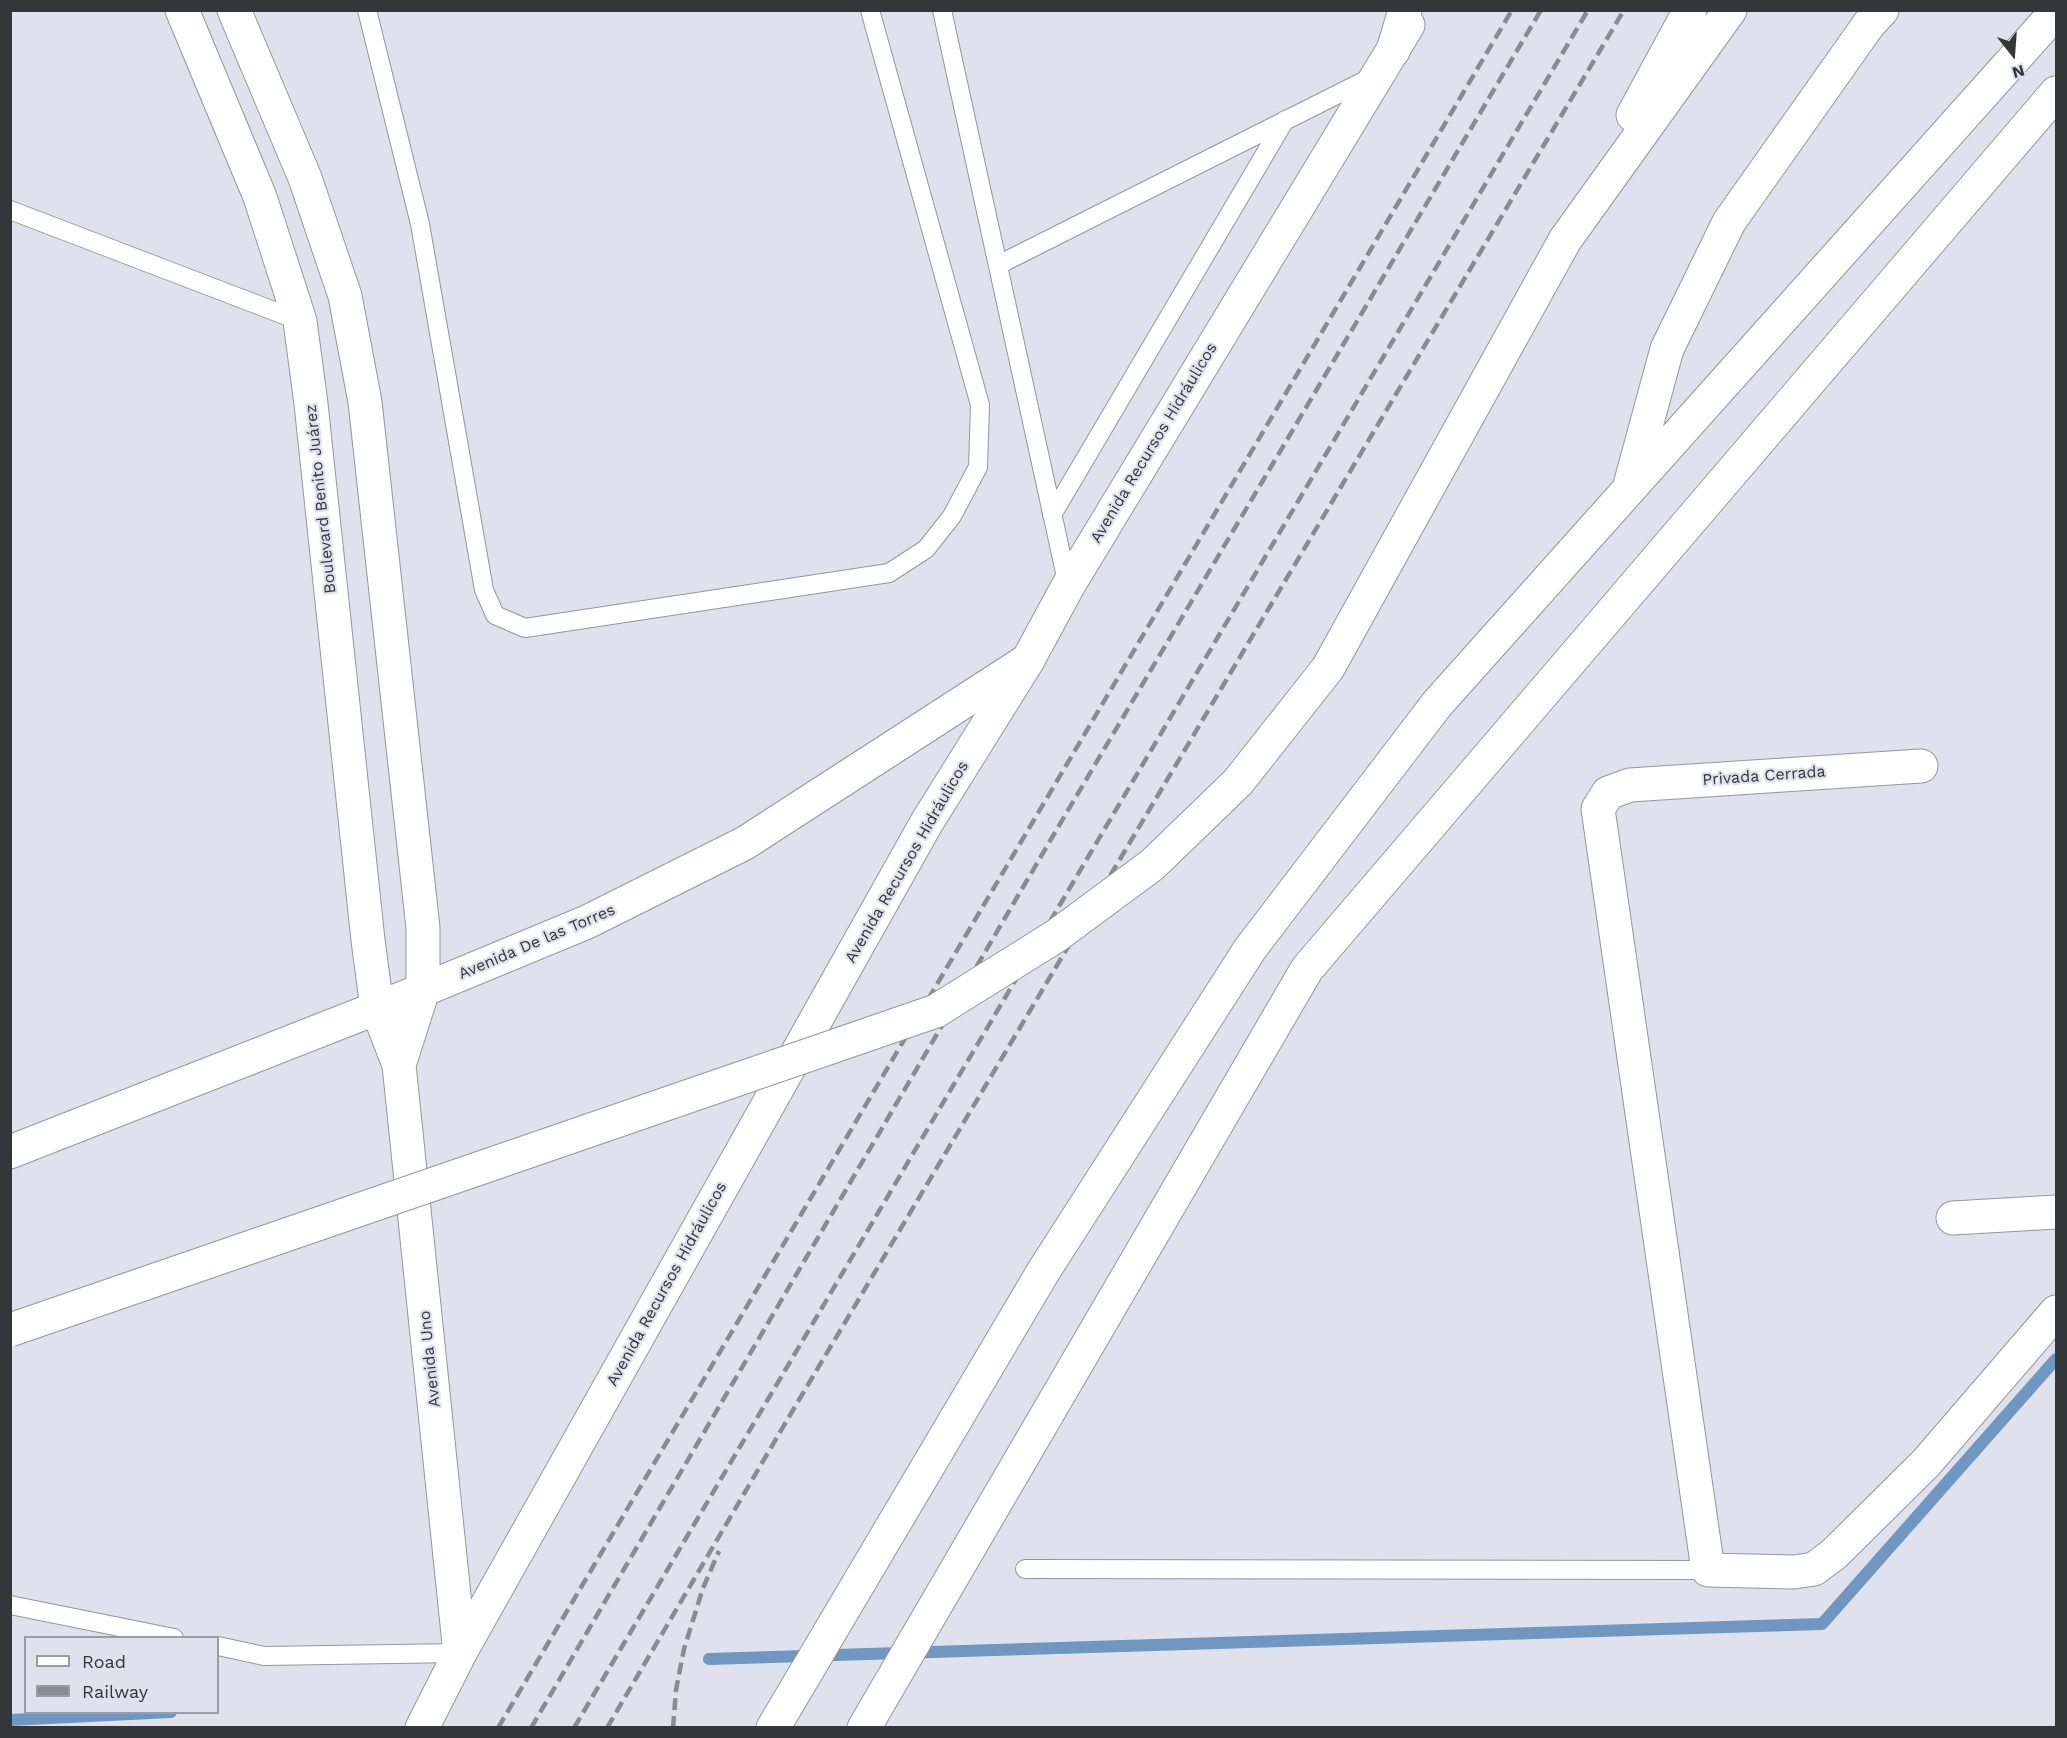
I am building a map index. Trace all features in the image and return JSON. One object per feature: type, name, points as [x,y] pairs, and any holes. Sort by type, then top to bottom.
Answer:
[{"type":"main road","name":"Boulevard Benito Juárez","points":[[182,10],[260,197],[300,321],[377,1008]]},
{"type":"main road","points":[[234,10],[305,178],[345,296],[365,402],[423,928],[423,990]]},
{"type":"main road","points":[[1386,63],[1405,10]]},
{"type":"main road","name":"Avenida Recursos Hidráulicos","points":[[423,1728],[460,1653],[927,822],[1028,660],[1068,586],[1417,10]]},
{"type":"main road","points":[[10,1330],[936,1011],[1056,936],[1152,865],[1238,782],[1328,668],[1690,10]]},
{"type":"main road","points":[[1565,240],[1730,10]]},
{"type":"main road","points":[[1628,493],[1667,349],[1729,222],[1869,24],[1882,10]]},
{"type":"main road","points":[[773,1728],[1043,1272],[1250,948],[1437,704],[2056,12]]},
{"type":"main road","points":[[864,1728],[1307,969],[2056,93]]},
{"type":"main road","name":"Avenida De las Torres","points":[[10,1152],[423,990],[587,922],[746,843],[1028,660]]},
{"type":"main road","name":"Privada Cerrada","points":[[1708,1570],[1598,809],[1608,793],[1630,785],[1921,766]]},
{"type":"main road","name":"Avenida Uno","points":[[399,1065],[423,990]]},
{"type":"main road","name":"Avenida Uno","points":[[377,1008],[399,1065],[460,1653]]},
{"type":"main road","points":[[1953,1218],[2056,1212]]},
{"type":"main road","points":[[1708,1570],[1794,1572],[1814,1569],[1834,1554],[1926,1463],[2056,1312]]},
{"type":"lane","points":[[367,10],[420,224],[484,590],[495,615],[525,628],[889,573],[926,549],[952,516],[978,467],[980,405],[870,10]]},
{"type":"lane","points":[[942,10],[1068,586]]},
{"type":"lane","points":[[998,265],[1285,120],[1386,63]]},
{"type":"lane","points":[[1052,515],[1285,120]]},
{"type":"lane","points":[[10,210],[300,321]]},
{"type":"lane","points":[[1025,1569],[1708,1570]]},
{"type":"lane","points":[[10,1605],[164,1636]]},
{"type":"lane","points":[[219,1646],[264,1656],[460,1653]]},
{"type":"waterway","points":[[709,1659],[1822,1624],[2056,1359]]},
{"type":"waterway","points":[[10,1720],[131,1714]]},
{"type":"railway","points":[[498,1728],[1512,10]]},
{"type":"railway","points":[[531,1728],[1067,812],[1541,10]]},
{"type":"railway","points":[[574,1728],[1588,10]]},
{"type":"railway","points":[[607,1728],[793,1410],[1624,10]]},
{"type":"railway","points":[[673,1728],[676,1690],[684,1649],[703,1588],[719,1551]]}]
